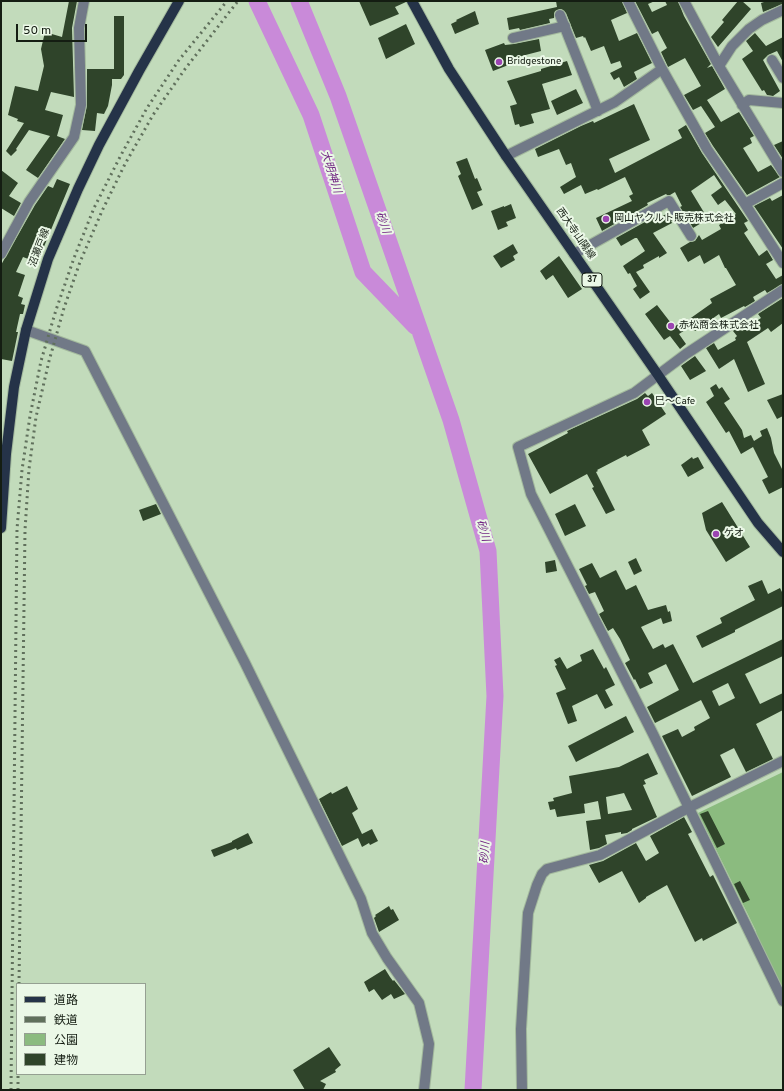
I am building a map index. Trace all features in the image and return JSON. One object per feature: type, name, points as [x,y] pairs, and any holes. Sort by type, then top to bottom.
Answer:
[{"type":"main road","name":"沼瀬戸線","points":[[1,528],[6,454],[14,387],[26,330],[48,259],[78,189],[99,145],[179,1]]},
{"type":"main road","name":"西大寺山陽線","points":[[412,1],[449,69],[506,156],[658,375],[758,523],[783,552]]},
{"type":"street","points":[[1,254],[29,202],[74,137],[81,105],[79,28],[84,1]]},
{"type":"street","points":[[628,1],[662,68],[708,149],[783,263]]},
{"type":"street","points":[[684,1],[719,66],[783,172]]},
{"type":"street","points":[[719,66],[732,46],[750,29],[762,20],[783,10]]},
{"type":"street","points":[[560,15],[598,111]]},
{"type":"street","points":[[513,38],[565,26]]},
{"type":"street","points":[[772,60],[783,78]]},
{"type":"street","points":[[506,156],[616,102],[662,68]]},
{"type":"street","points":[[742,105],[749,100],[783,103]]},
{"type":"street","points":[[745,204],[783,183]]},
{"type":"street","points":[[574,254],[669,201],[691,236]]},
{"type":"street","points":[[783,290],[686,354],[634,393],[518,448],[530,494],[653,734],[783,1001]]},
{"type":"street","points":[[26,330],[85,351],[248,670],[361,899],[372,933],[387,958],[419,1003],[429,1044],[424,1090]]},
{"type":"street","points":[[522,1090],[521,1029],[528,914],[542,874],[547,869],[600,855],[688,808],[783,761]]},
{"type":"green space","points":[[783,772],[783,992],[757,940],[756,931],[698,813]]},
{"type":"building","points":[[69,1],[77,1],[72,28],[74,97],[51,92],[45,110],[63,115],[57,136],[65,139],[38,178],[26,170],[50,136],[29,130],[16,149],[17,150],[11,156],[6,151],[24,123],[17,121],[18,119],[8,115],[15,86],[38,91],[44,66],[41,49],[45,32],[62,37]]},
{"type":"building","points":[[359,1],[406,2],[395,7],[399,14],[370,26]]},
{"type":"building","points":[[556,1],[622,1],[627,13],[611,20],[619,41],[637,33],[652,63],[634,72],[637,79],[624,87],[619,77],[614,80],[610,73],[622,67],[620,61],[611,64],[604,46],[591,51],[585,37],[584,38],[583,36],[576,38],[566,13],[561,9],[555,11],[554,18],[549,19],[550,23],[520,30],[519,28],[509,30],[507,18],[557,7]]},
{"type":"building","points":[[635,1],[655,1],[648,4],[652,12],[667,5],[665,1],[678,1],[684,16],[711,64],[707,68],[712,66],[725,89],[707,100],[721,122],[739,112],[754,136],[750,138],[752,143],[743,148],[758,172],[771,165],[780,177],[747,195],[705,133],[715,127],[701,106],[693,110],[684,95],[701,86],[685,58],[668,67],[661,52],[667,48],[658,31],[652,34]]},
{"type":"building","points":[[738,1],[742,1],[751,9],[718,47],[711,37],[724,22],[722,20]]},
{"type":"building","points":[[767,1],[783,1],[783,4],[763,12],[761,3]]},
{"type":"building","points":[[475,11],[479,24],[455,34],[451,24]]},
{"type":"building","points":[[114,16],[124,16],[124,75],[121,79],[112,79],[108,106],[104,114],[97,113],[95,131],[82,130],[87,105],[87,69],[114,69]]},
{"type":"building","points":[[406,24],[415,44],[386,59],[378,38]]},
{"type":"building","points":[[755,33],[766,46],[783,37],[783,62],[777,51],[768,55],[763,60],[780,91],[773,96],[767,95],[764,90],[762,91],[742,59],[753,51],[746,41]]},
{"type":"building","points":[[539,39],[541,51],[510,59],[511,64],[493,71],[485,50],[504,43],[505,45],[514,44]]},
{"type":"building","points":[[567,61],[572,75],[542,84],[550,109],[531,114],[534,123],[520,127],[519,124],[515,125],[510,106],[517,104],[507,81],[541,71],[541,69]]},
{"type":"building","points":[[576,89],[583,103],[557,115],[551,101]]},
{"type":"building","points":[[634,104],[650,140],[609,159],[615,173],[682,138],[678,130],[686,125],[702,153],[748,221],[744,223],[748,230],[744,233],[759,256],[767,250],[773,260],[766,264],[776,279],[783,275],[783,284],[767,293],[765,290],[753,297],[755,301],[745,307],[744,306],[721,318],[719,314],[695,331],[688,320],[712,303],[710,299],[736,285],[719,255],[704,264],[700,255],[688,262],[680,248],[690,242],[695,241],[699,235],[702,240],[721,229],[719,225],[736,214],[725,200],[718,205],[711,195],[722,187],[714,175],[691,191],[708,219],[693,228],[680,207],[682,206],[675,192],[670,195],[666,194],[647,203],[648,205],[602,231],[596,218],[632,201],[629,196],[633,194],[625,177],[598,190],[597,189],[585,194],[581,185],[564,194],[560,187],[576,177],[571,163],[566,165],[559,149],[538,157],[535,149],[581,126],[593,121],[594,123]]},
{"type":"building","points":[[783,141],[783,159],[774,145]]},
{"type":"building","points":[[467,158],[475,179],[477,178],[482,190],[477,192],[483,205],[472,210],[458,176],[461,174],[456,162]]},
{"type":"building","points":[[1,170],[18,183],[9,196],[21,203],[14,216],[1,208]]},
{"type":"building","points":[[57,179],[70,184],[43,249],[39,263],[23,257],[16,272],[25,275],[18,296],[23,298],[21,304],[25,305],[23,314],[20,314],[12,361],[1,359],[1,265],[35,205],[48,186],[53,188]]},
{"type":"building","points":[[783,195],[783,249],[754,206],[770,198],[772,201]]},
{"type":"building","points":[[511,204],[516,218],[506,222],[508,226],[498,230],[491,211]]},
{"type":"building","points":[[669,213],[673,220],[671,221],[672,223],[653,233],[667,253],[643,265],[644,268],[636,272],[650,292],[640,299],[633,289],[637,286],[630,273],[628,274],[623,266],[645,251],[637,238],[621,246],[616,238],[654,217],[655,219]]},
{"type":"building","points":[[513,244],[518,253],[513,256],[515,260],[501,268],[493,256]]},
{"type":"building","points":[[559,256],[582,289],[568,298],[553,275],[546,280],[540,271]]},
{"type":"building","points":[[783,298],[783,323],[771,332],[768,328],[747,342],[765,384],[748,392],[734,359],[719,369],[706,348],[714,343],[718,350],[736,340],[735,338],[737,336],[733,331],[739,327],[742,331],[761,318],[758,314]]},
{"type":"building","points":[[657,305],[674,327],[686,319],[691,326],[679,334],[686,344],[680,349],[670,336],[664,340],[645,314]]},
{"type":"building","points":[[695,356],[706,371],[690,380],[681,366]]},
{"type":"building","points":[[716,384],[719,389],[722,387],[730,399],[724,403],[742,430],[744,438],[751,435],[754,441],[762,436],[760,431],[767,428],[774,453],[783,471],[783,487],[769,494],[762,480],[768,477],[753,447],[741,454],[729,431],[726,433],[706,402],[714,396],[710,388]]},
{"type":"building","points":[[645,393],[648,396],[652,393],[666,414],[642,430],[650,445],[627,457],[626,455],[597,470],[598,471],[596,472],[615,510],[606,514],[592,488],[594,487],[587,474],[550,494],[528,454],[568,433],[567,431],[637,399]]},
{"type":"building","points":[[783,394],[783,416],[777,419],[767,400]]},
{"type":"building","points":[[692,457],[693,459],[698,457],[704,468],[688,477],[681,465]]},
{"type":"building","points":[[722,502],[750,547],[726,562],[706,530],[702,513]]},
{"type":"building","points":[[156,504],[161,514],[143,521],[139,510]]},
{"type":"building","points":[[575,504],[586,526],[565,536],[555,514]]},
{"type":"building","points":[[636,558],[642,571],[634,575],[628,562]]},
{"type":"building","points":[[555,560],[557,571],[546,573],[545,562]]},
{"type":"building","points":[[592,563],[600,578],[616,570],[626,590],[636,585],[648,610],[666,605],[668,612],[670,611],[672,621],[663,624],[661,618],[641,627],[653,649],[663,644],[665,648],[673,644],[693,683],[783,639],[783,656],[745,674],[760,704],[783,693],[783,710],[756,724],[773,759],[746,772],[734,748],[720,755],[731,777],[692,796],[662,736],[678,729],[682,737],[695,730],[694,727],[710,718],[701,700],[655,723],[647,707],[679,690],[666,664],[648,673],[653,683],[640,689],[625,663],[630,660],[620,639],[613,628],[608,631],[599,614],[604,611],[595,592],[589,594],[585,586],[587,585],[579,569]],"holes":[[[728,683],[735,698],[719,706],[712,691]]]},
{"type":"building","points":[[762,580],[768,594],[780,588],[783,594],[783,606],[702,648],[696,636],[722,623],[720,618],[755,600],[748,586]]},
{"type":"building","points":[[593,649],[604,669],[606,667],[615,685],[605,690],[613,705],[605,709],[597,694],[572,706],[577,721],[568,724],[556,693],[566,689],[555,666],[557,665],[554,660],[560,657],[567,669],[582,661],[580,655]]},
{"type":"building","points":[[626,716],[634,732],[576,762],[568,746]]},
{"type":"building","points":[[648,753],[658,774],[644,780],[646,784],[643,785],[657,817],[627,833],[621,834],[621,832],[605,835],[607,844],[590,850],[586,821],[601,819],[598,801],[584,804],[585,813],[557,817],[555,809],[550,810],[548,802],[554,801],[553,798],[572,793],[569,776],[619,767]],"holes":[[[624,793],[632,810],[608,814],[606,797]]]},
{"type":"building","points":[[347,786],[358,809],[352,813],[362,834],[372,829],[378,841],[370,845],[369,843],[362,847],[358,838],[342,846],[319,799],[331,792],[332,794]]},
{"type":"building","points":[[708,811],[725,844],[717,848],[700,814]]},
{"type":"building","points":[[684,817],[692,832],[688,834],[710,877],[713,875],[737,923],[703,941],[702,938],[695,942],[667,885],[646,897],[639,903],[622,871],[599,883],[589,865],[603,861],[636,843],[646,861],[659,853],[650,836]]},
{"type":"building","points":[[248,833],[253,843],[214,857],[211,850],[232,842]]},
{"type":"building","points":[[740,881],[750,900],[743,903],[734,884]]},
{"type":"building","points":[[389,906],[391,910],[393,909],[399,920],[379,932],[374,918],[376,916],[375,915]]},
{"type":"building","points":[[385,969],[393,981],[394,980],[405,994],[394,999],[391,994],[382,1000],[374,989],[369,992],[364,982]]},
{"type":"building","points":[[329,1047],[341,1065],[335,1070],[336,1072],[320,1081],[326,1084],[323,1090],[305,1090],[293,1070]]},
{"type":"waterway","name":"大明神川","points":[[257,1],[311,115],[363,272],[415,326]]},
{"type":"waterway","name":"砂川","points":[[299,1],[338,96],[451,420],[488,551],[495,696],[473,1090]]},
{"type":"railway","points":[[11,1090],[17,529],[22,470],[30,416],[41,361],[56,310],[74,258],[94,208],[147,108],[179,60],[227,1]]},
{"type":"railway","points":[[19,983],[25,530],[29,469],[36,417],[49,361],[64,308],[80,262],[102,211],[125,164],[153,115],[185,69],[238,1]]},
{"type":"railway","points":[[18,1075],[18,1090]]},
{"type":"place","name":"Bridgestone","points":[[499,62]]},
{"type":"place","name":"岡山ヤクルト販売株式会社","points":[[606,219]]},
{"type":"place","name":"赤松商会株式会社","points":[[671,326]]},
{"type":"place","name":"巳～Cafe","points":[[647,402]]},
{"type":"place","name":"ゲオ","points":[[716,534]]}]
